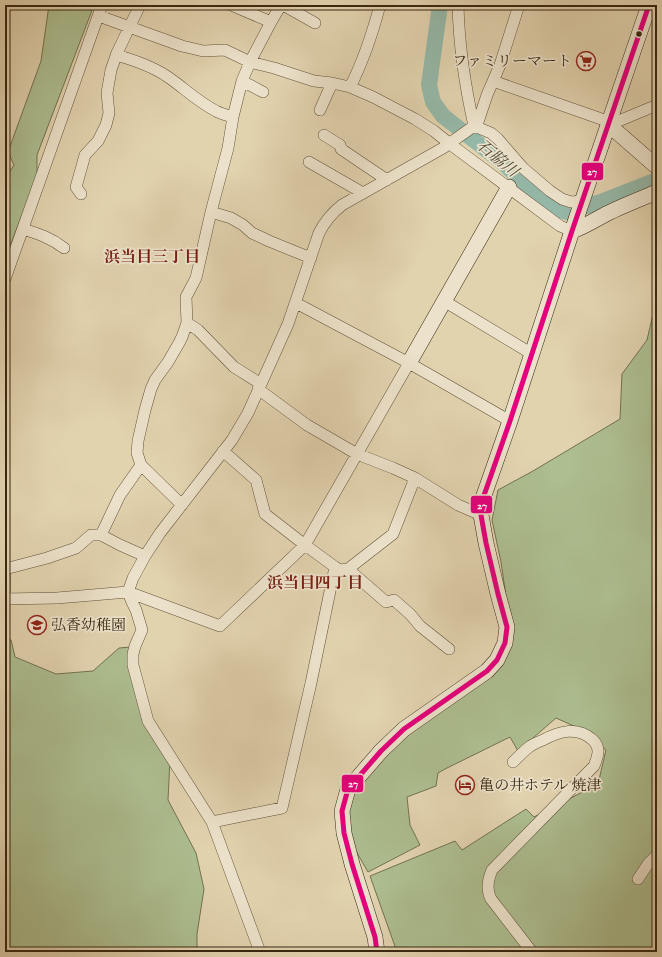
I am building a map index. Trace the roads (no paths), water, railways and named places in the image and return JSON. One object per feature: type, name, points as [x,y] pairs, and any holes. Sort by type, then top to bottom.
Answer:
[{"type":"main road","points":[[377,952],[375,938],[344,833],[342,811],[348,789],[381,751],[404,729],[487,671],[497,660],[505,643],[507,627],[494,580],[486,543],[481,515],[482,501],[649,5]]},
{"type":"main road","points":[[610,123],[657,167]]},
{"type":"main road","points":[[409,363],[509,187]]},
{"type":"main road","points":[[574,226],[583,227],[606,214],[657,192]]},
{"type":"street","points":[[5,279],[102,5]]},
{"type":"street","points":[[81,194],[76,187],[85,155],[98,141],[106,125],[109,113],[107,93],[111,70],[116,55],[140,5]]},
{"type":"street","points":[[232,5],[271,22]]},
{"type":"street","points":[[182,504],[141,466],[137,453],[138,441],[145,410],[155,380],[168,362],[182,337],[187,323],[186,297],[196,278],[211,212],[228,148],[233,117],[242,81],[250,62],[271,22],[282,5],[315,23]]},
{"type":"street","points":[[350,87],[369,45],[380,5]]},
{"type":"street","points":[[458,5],[458,22],[462,60],[474,126]]},
{"type":"street","points":[[260,952],[212,822],[148,721],[133,664],[135,646],[142,630],[136,610],[128,592],[145,556],[160,533],[232,440],[248,413],[288,324],[319,233],[324,224],[333,212],[342,205],[450,144],[478,122],[487,95],[500,65],[519,5]]},
{"type":"street","points":[[99,16],[182,46],[204,51],[225,50],[250,62],[314,81],[350,87],[373,97],[415,119],[434,131],[560,226],[574,226]]},
{"type":"street","points":[[116,55],[151,67],[167,76],[200,102],[216,111],[233,117]]},
{"type":"street","points":[[242,81],[263,92]]},
{"type":"street","points":[[493,82],[610,123],[657,105]]},
{"type":"street","points":[[320,110],[332,83]]},
{"type":"street","points":[[474,126],[490,133],[498,139],[523,168],[550,191],[562,199],[571,202],[583,202]]},
{"type":"street","points":[[324,135],[340,145],[340,149],[387,180]]},
{"type":"street","points":[[309,162],[363,193]]},
{"type":"street","points":[[211,212],[231,218],[243,225],[252,233],[269,242],[311,258]]},
{"type":"street","points":[[23,229],[53,240],[64,248]]},
{"type":"street","points":[[444,302],[532,354]]},
{"type":"street","points":[[296,303],[409,363],[510,421]]},
{"type":"street","points":[[187,323],[198,330],[234,367],[308,425],[357,454],[415,478],[458,505],[481,515]]},
{"type":"street","points":[[5,576],[6,599],[57,598],[128,592],[220,626],[304,545],[409,363]]},
{"type":"street","points":[[223,451],[256,480],[265,514],[304,545],[340,570],[348,569],[393,534],[415,478]]},
{"type":"street","points":[[101,535],[120,495],[141,466]]},
{"type":"street","points":[[5,569],[47,558],[76,548],[91,535],[101,535],[145,556]]},
{"type":"street","points":[[212,822],[282,808],[311,683],[335,566]]},
{"type":"street","points":[[348,569],[386,602],[394,600],[410,614],[420,626],[449,649]]},
{"type":"street","points":[[513,762],[530,746],[554,734],[568,731],[582,733],[588,736],[594,741],[599,750],[594,766],[492,870],[488,879],[488,892],[491,899],[532,952]]},
{"type":"street","points":[[638,880],[648,864],[657,855]]},
{"type":"waterway","name":"石脇川","points":[[440,5],[429,85],[433,102],[443,116],[502,162],[549,206],[566,212],[601,202],[657,180]]},
{"type":"place","name":"ファミリーマート","points":[[586,61]]},
{"type":"place","name":"弘香幼稚園","points":[[37,625]]},
{"type":"place","name":"亀の井ホテル 焼津","points":[[465,785]]},
{"type":"district","name":"浜当目三丁目","points":[[152,258]]},
{"type":"district","name":"浜当目四丁目","points":[[315,584]]}]
